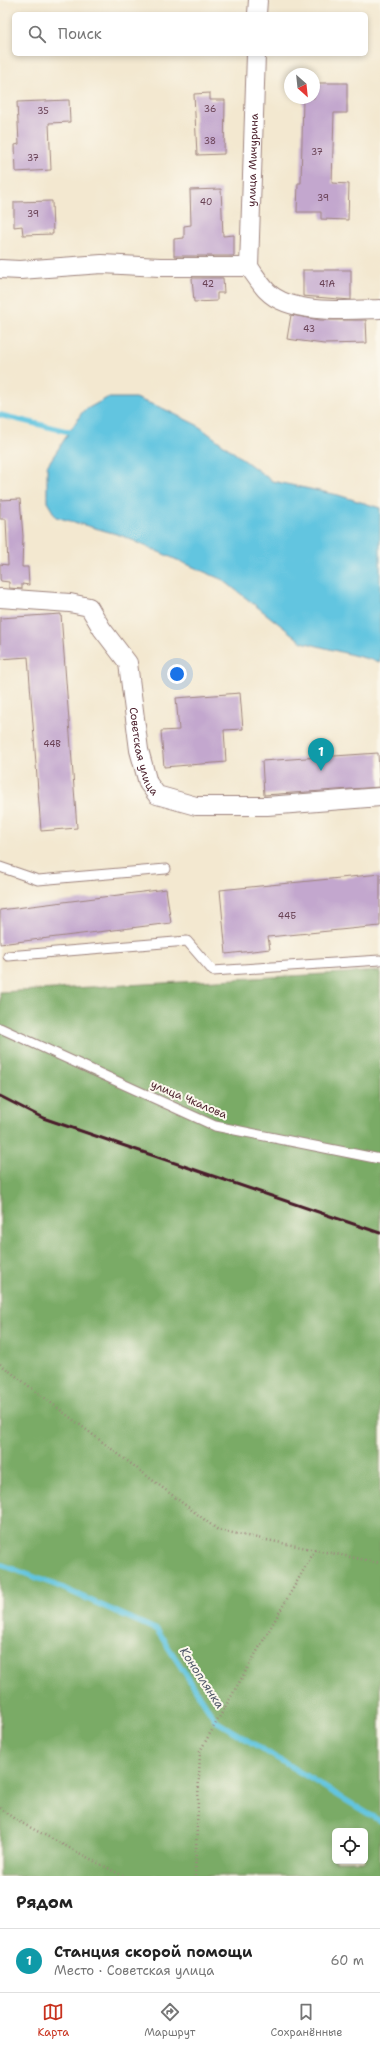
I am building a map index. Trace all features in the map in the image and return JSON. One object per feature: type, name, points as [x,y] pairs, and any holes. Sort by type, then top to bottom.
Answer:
[{"type":"street","points":[[257,12],[258,0]]},
{"type":"street","name":"улица Мичурина","points":[[248,267],[256,56]]},
{"type":"street","points":[[0,269],[20,270],[102,264],[160,267],[248,267],[268,292],[284,302],[307,308],[380,309]]},
{"type":"street","name":"Советская улица","points":[[0,598],[70,603],[89,607],[102,629],[128,663],[139,750],[148,784],[157,795],[196,806],[267,806],[380,797]]},
{"type":"lane","points":[[0,867],[38,880],[166,868]]},
{"type":"lane","points":[[8,956],[187,941],[213,971],[380,960]]},
{"type":"lane","name":"улица Чкалова","points":[[0,1028],[215,1126],[380,1160]]},
{"type":"path","points":[[0,1364],[218,1530],[380,1563]]},
{"type":"path","points":[[195,1876],[200,1751],[315,1550]]},
{"type":"path","points":[[0,1808],[16,1820],[123,1876]]},
{"type":"green space","points":[[380,971],[380,1876],[0,1876],[0,992]]},
{"type":"water","points":[[107,398],[135,398],[162,408],[197,425],[272,481],[338,495],[380,508],[380,662],[302,642],[223,580],[120,535],[56,517],[47,502],[47,466],[83,411]]},
{"type":"building","points":[[320,83],[347,83],[347,113],[334,113],[332,183],[349,184],[348,220],[321,219],[321,212],[297,212],[298,183],[301,183],[303,104],[320,104]]},
{"type":"building","points":[[210,93],[210,100],[225,100],[224,154],[197,155],[194,94]]},
{"type":"building","points":[[69,100],[70,122],[49,123],[51,170],[16,172],[15,145],[19,144],[17,102]]},
{"type":"building","points":[[221,189],[223,236],[234,235],[234,256],[174,256],[174,239],[184,238],[184,226],[191,225],[190,190]]},
{"type":"building","points":[[52,201],[53,234],[23,235],[22,226],[14,227],[14,202]]},
{"type":"building","points":[[303,270],[351,270],[351,300],[303,296]]},
{"type":"building","points":[[192,278],[223,278],[224,293],[217,293],[217,301],[194,302]]},
{"type":"building","points":[[291,315],[320,320],[366,320],[367,343],[324,344],[287,339]]},
{"type":"building","points":[[20,499],[23,536],[22,567],[28,567],[29,585],[22,584],[22,589],[9,588],[9,582],[1,581],[0,579],[0,564],[8,565],[6,519],[0,519],[0,500]]},
{"type":"building","points":[[61,614],[77,828],[41,831],[28,657],[0,659],[0,618]]},
{"type":"building","points":[[240,693],[243,729],[224,730],[226,762],[164,767],[161,731],[179,730],[176,698]]},
{"type":"building","points":[[378,753],[380,787],[264,795],[262,761]]},
{"type":"building","points":[[380,874],[380,926],[268,937],[270,949],[226,954],[220,890]]},
{"type":"building","points":[[166,889],[171,923],[0,944],[0,910]]},
{"type":"waterway","name":"Коноплянка","points":[[0,415],[70,432]]},
{"type":"waterway","name":"Коноплянка","points":[[0,1564],[58,1586],[157,1630],[216,1721],[380,1821]]},
{"type":"railway","points":[[0,1096],[43,1118],[380,1233]]},
{"type":"place","name":"Станция скорой помощи","points":[[321,771]]}]
